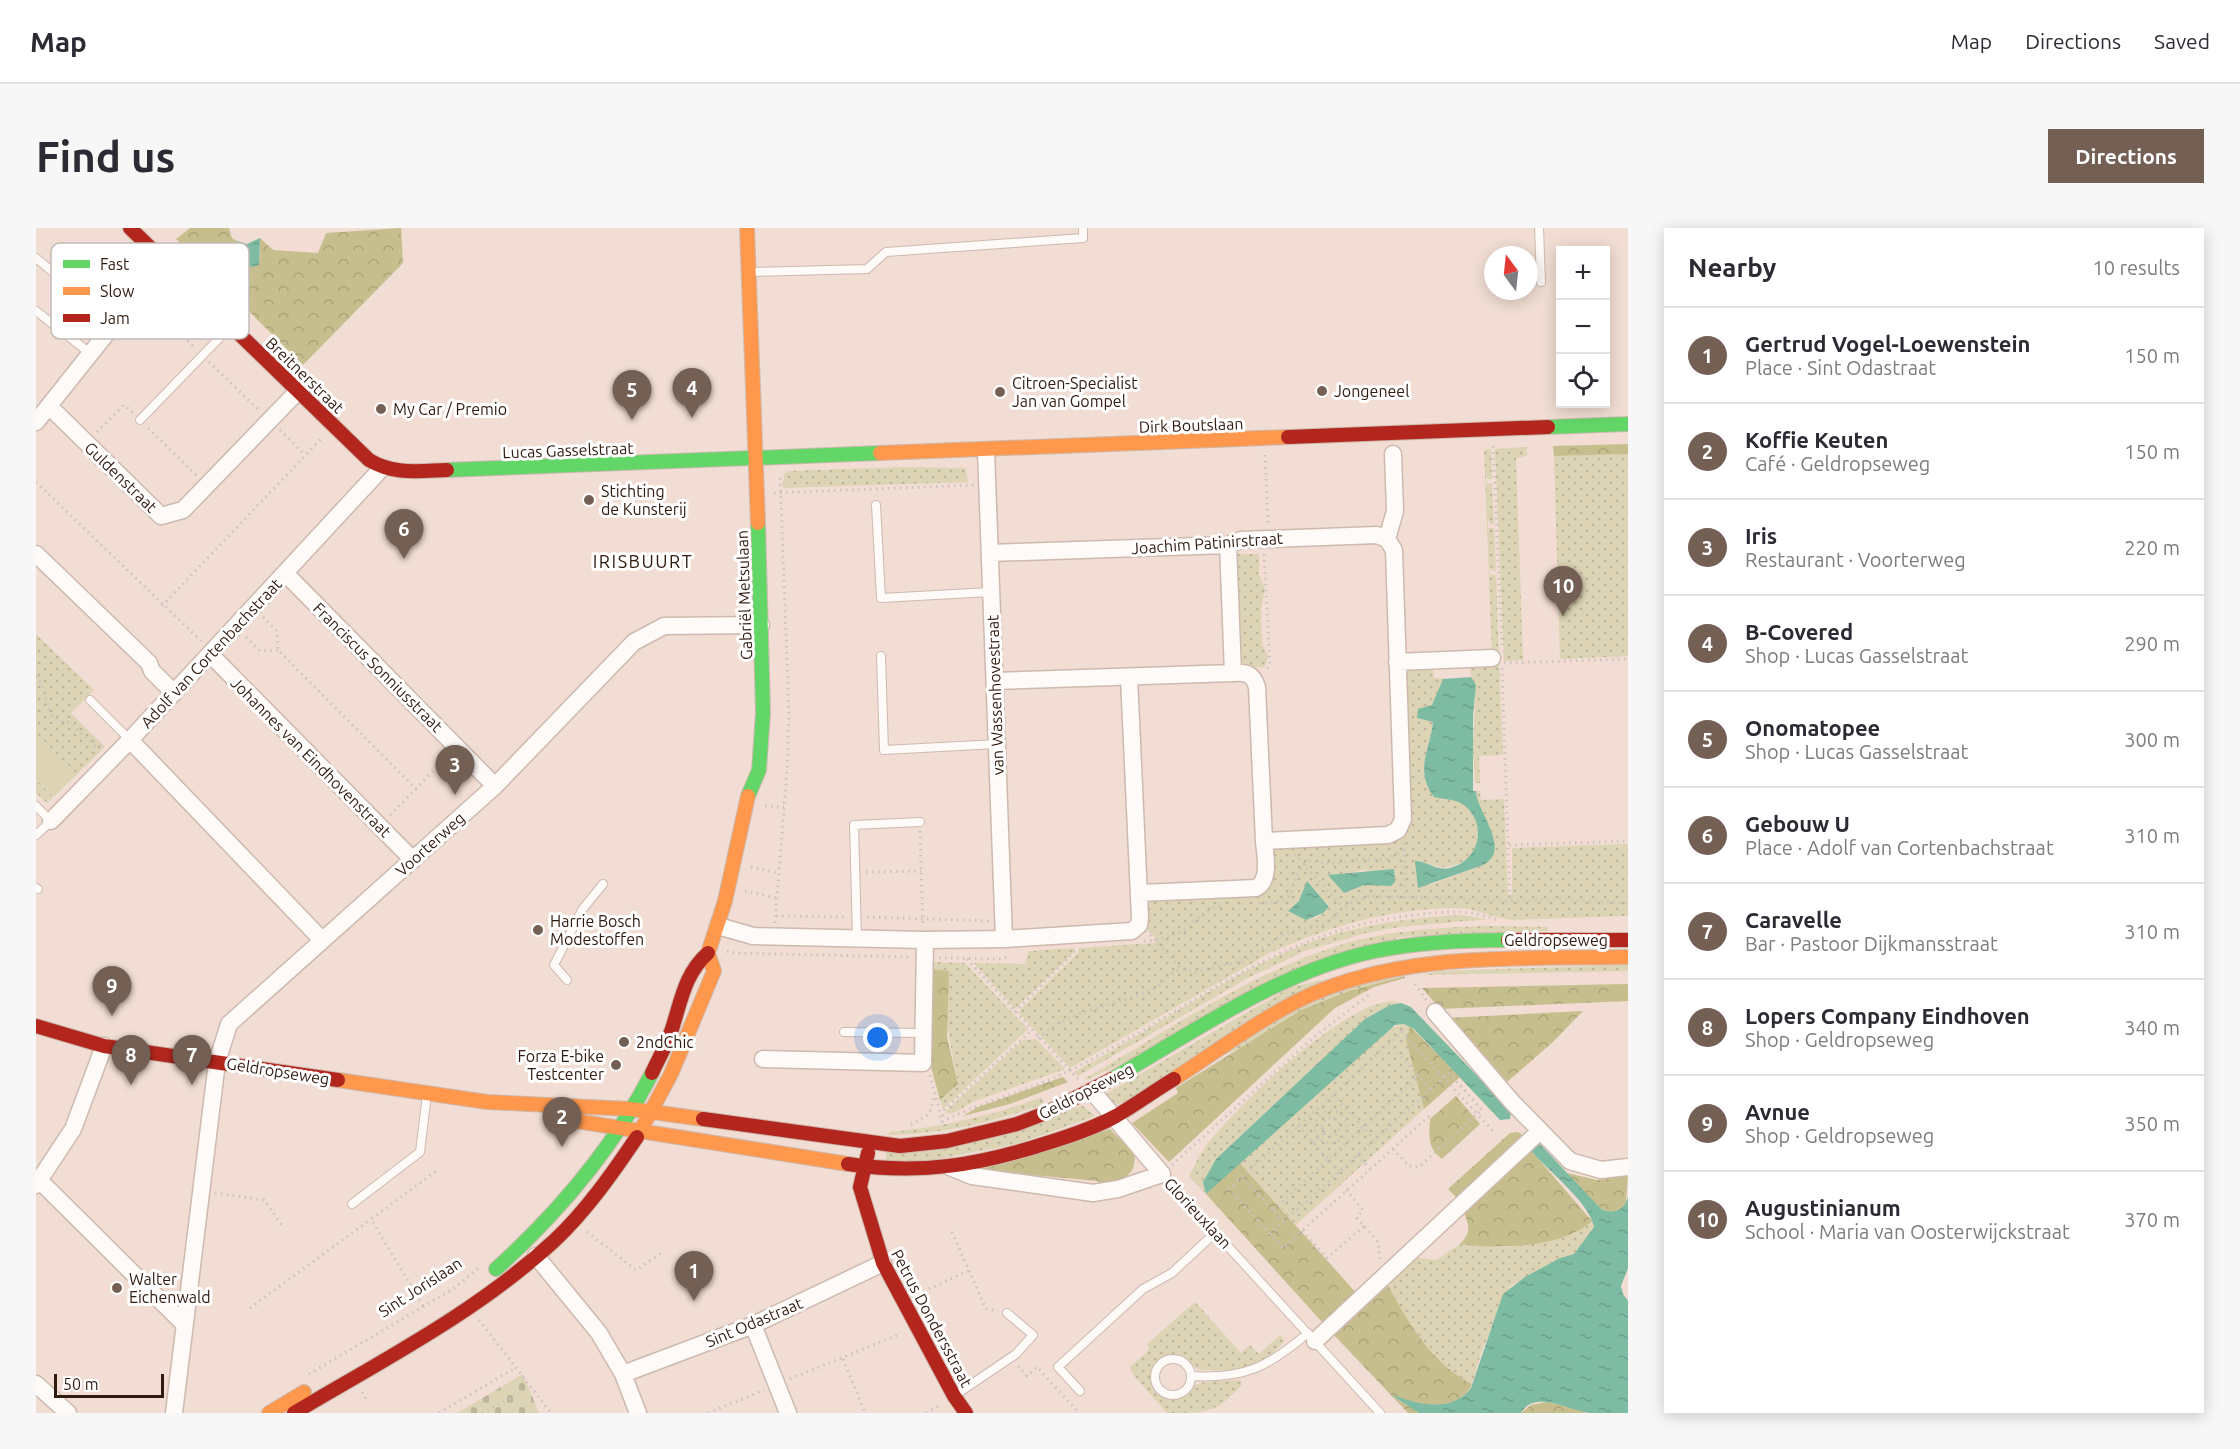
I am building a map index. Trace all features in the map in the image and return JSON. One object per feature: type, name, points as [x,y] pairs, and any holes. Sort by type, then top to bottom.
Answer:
[{"type":"street","name":"Breitnerstraat","points":[[130,228],[147,243]]},
{"type":"street","name":"Gabriël Metsulaan","points":[[631,1109],[642,1098],[653,1075],[675,1024],[696,961],[708,953],[729,886],[749,792],[759,770],[764,689],[747,228]]},
{"type":"street","points":[[36,422],[103,339]]},
{"type":"street","name":"Breitnerstraat","points":[[244,339],[334,426],[382,468]]},
{"type":"street","name":"Guldenstraat","points":[[49,406],[161,516],[183,510],[298,391]]},
{"type":"street","name":"Dirk Boutslaan","points":[[756,459],[1628,424]]},
{"type":"street","name":"van Wassenhovestraat","points":[[986,451],[1005,939]]},
{"type":"street","points":[[1264,841],[1388,835],[1398,830],[1403,819],[1394,550],[1387,539],[1395,512],[1393,454]]},
{"type":"street","name":"Lucas Gasselstraat","points":[[382,468],[405,473],[756,459]]},
{"type":"street","name":"Adolf van Cortenbachstraat","points":[[51,820],[130,740],[382,468]]},
{"type":"street","name":"Joachim Patinirstraat","points":[[990,553],[1228,545],[1241,540],[1377,535],[1387,539]]},
{"type":"street","points":[[1228,545],[1233,673]]},
{"type":"street","points":[[36,554],[149,663],[152,671],[174,693]]},
{"type":"street","name":"Franciscus Sonniusstraat","points":[[285,573],[495,786]]},
{"type":"street","name":"Voorterweg","points":[[174,1413],[183,1323],[217,1062],[229,1024],[495,786],[634,642],[664,626],[761,625]]},
{"type":"street","name":"Johannes van Eindhovenstraat","points":[[211,653],[413,860]]},
{"type":"street","points":[[1397,662],[1497,658]]},
{"type":"street","points":[[995,681],[1245,672],[1254,678],[1257,687],[1266,878],[1262,885],[1256,888],[1140,893]]},
{"type":"street","points":[[718,926],[753,936],[924,940],[1005,939],[1132,931],[1139,925],[1140,893],[1129,677]]},
{"type":"street","points":[[130,740],[322,940]]},
{"type":"street","points":[[763,1059],[923,1063],[924,940]]},
{"type":"street","name":"Geldropseweg","points":[[36,1026],[104,1046],[487,1102],[631,1109],[900,1146],[947,1141],[1017,1124],[1092,1091],[1261,993],[1321,967],[1374,951],[1452,941],[1628,940]]},
{"type":"street","name":"Gabriël Metsulaan","points":[[640,1132],[714,971],[708,953]]},
{"type":"street","name":"Geldropseweg","points":[[487,1102],[528,1114],[870,1167],[905,1170],[950,1167],[1043,1145],[1114,1117],[1288,1006],[1331,987],[1391,968],[1456,960],[1628,957]]},
{"type":"street","points":[[1435,1012],[1540,1131],[1570,1161],[1601,1170],[1628,1167]]},
{"type":"street","points":[[104,1046],[72,1129],[38,1183],[183,1323]]},
{"type":"street","name":"Glorieuxlaan","points":[[1092,1091],[1162,1174]]},
{"type":"street","name":"Sint Jorislaan","points":[[448,1304],[493,1272],[552,1218],[575,1192],[631,1109]]},
{"type":"street","points":[[1312,1337],[1386,1275],[1540,1131]]},
{"type":"street","points":[[294,1413],[465,1309],[536,1256],[573,1221],[640,1132]]},
{"type":"street","name":"Petrus Dondersstraat","points":[[872,1143],[870,1167],[874,1188],[866,1201],[869,1222],[883,1263],[954,1396],[966,1413]]},
{"type":"street","name":"Geldropseweg","points":[[950,1167],[972,1176],[1093,1193],[1118,1189],[1162,1174]]},
{"type":"street","points":[[536,1256],[599,1333],[623,1374],[638,1413]]},
{"type":"street","name":"Sint Odastraat","points":[[623,1374],[753,1325],[883,1263]]},
{"type":"street","points":[[753,1325],[788,1413]]},
{"type":"street","points":[[269,1413],[349,1364]]},
{"type":"street","points":[[36,1384],[68,1413]]},
{"type":"lane","points":[[749,272],[867,269],[886,252],[1083,238],[1083,228]]},
{"type":"lane","points":[[1539,228],[1541,282]]},
{"type":"lane","points":[[36,258],[51,270]]},
{"type":"lane","points":[[36,311],[51,323]]},
{"type":"lane","points":[[72,339],[91,354]]},
{"type":"lane","points":[[140,420],[218,339]]},
{"type":"lane","points":[[876,505],[881,598],[991,592]]},
{"type":"lane","points":[[881,656],[884,750],[997,744]]},
{"type":"lane","points":[[90,700],[130,740]]},
{"type":"lane","points":[[36,806],[51,820],[36,835]]},
{"type":"lane","points":[[857,938],[854,825],[920,822]]},
{"type":"lane","points":[[567,980],[554,965],[582,910],[603,884]]},
{"type":"lane","points":[[844,1032],[923,1033]]},
{"type":"lane","points":[[352,1204],[420,1152],[427,1093]]},
{"type":"lane","name":"Glorieuxlaan","points":[[1162,1174],[1380,1413]]},
{"type":"lane","points":[[1080,1391],[1058,1367],[1143,1289],[1172,1273],[1216,1232]]},
{"type":"lane","points":[[954,1396],[1011,1358],[1033,1335],[1007,1312]]},
{"type":"lane","points":[[1191,1376],[1236,1376],[1251,1372],[1312,1337]]},
{"type":"lane","points":[[1172,1359],[1187,1366],[1191,1376],[1187,1388],[1177,1394],[1165,1393],[1156,1378],[1158,1368],[1172,1359]]},
{"type":"path","points":[[185,339],[305,455]]},
{"type":"path","points":[[86,443],[124,405],[207,486]]},
{"type":"path","points":[[162,606],[334,426]]},
{"type":"path","points":[[1493,430],[1497,658]]},
{"type":"path","points":[[1254,678],[1270,665],[1264,555],[1269,539],[1265,439]]},
{"type":"path","points":[[774,936],[788,770],[789,714],[779,458]]},
{"type":"path","points":[[36,482],[211,653]]},
{"type":"path","points":[[757,493],[987,484]]},
{"type":"path","points":[[254,607],[277,631],[278,650],[416,789]]},
{"type":"path","points":[[236,626],[260,651],[278,650]]},
{"type":"path","points":[[1510,901],[1502,663],[1628,659]]},
{"type":"path","points":[[36,676],[42,682],[46,706],[52,717],[60,722],[69,722],[95,746],[101,746],[105,742],[117,753]]},
{"type":"path","points":[[379,825],[457,747]]},
{"type":"path","points":[[920,822],[924,940]]},
{"type":"path","points":[[1509,845],[1628,841]]},
{"type":"path","points":[[1251,903],[1271,903],[1289,897],[1298,871],[1304,865],[1318,860],[1335,864],[1360,859],[1385,860],[1404,850],[1406,898]]},
{"type":"path","points":[[735,862],[779,873]]},
{"type":"path","points":[[1304,865],[1343,908]]},
{"type":"path","points":[[856,873],[921,871]]},
{"type":"path","points":[[729,886],[777,898]]},
{"type":"path","points":[[1224,905],[1206,910],[1184,930],[1155,941],[1182,969],[1196,972],[1213,966],[1235,964],[1285,933],[1323,925],[1343,908],[1369,896],[1510,901],[1562,899],[1628,903]]},
{"type":"path","points":[[776,916],[1004,921]]},
{"type":"path","points":[[1015,1012],[1076,952],[1077,945]]},
{"type":"path","points":[[967,959],[1078,1080]]},
{"type":"path","points":[[1038,1038],[1066,1019],[1157,987],[1182,969]]},
{"type":"path","points":[[1419,978],[1412,979],[1435,1012]]},
{"type":"path","points":[[1162,1174],[1314,1037],[1374,991]]},
{"type":"path","points":[[923,1063],[928,1070],[942,1122],[944,1110],[1032,1030]]},
{"type":"path","points":[[1429,1116],[1283,1248],[1229,1189],[1402,1032],[1496,1134]]},
{"type":"path","points":[[1389,1044],[1431,1089]]},
{"type":"path","points":[[1270,1234],[1449,1073],[1482,1110],[1419,1167],[1409,1166],[1393,1149]]},
{"type":"path","points":[[1273,1210],[1419,1076]]},
{"type":"path","points":[[907,1128],[929,1113],[935,1095]]},
{"type":"path","points":[[1333,1095],[1374,1139]]},
{"type":"path","points":[[1316,1110],[1324,1120]]},
{"type":"path","points":[[1334,1111],[1342,1116],[1347,1125],[1341,1138],[1331,1143],[1319,1137],[1315,1125],[1320,1115],[1334,1111]]},
{"type":"path","points":[[1337,1120],[1348,1111]]},
{"type":"path","points":[[1324,1120],[1331,1118],[1337,1120],[1340,1126],[1337,1134]]},
{"type":"path","points":[[1324,1120],[1321,1127],[1324,1133],[1331,1136],[1337,1134]]},
{"type":"path","points":[[1298,1126],[1339,1171]]},
{"type":"path","points":[[1313,1142],[1324,1133]]},
{"type":"path","points":[[1337,1134],[1346,1143]]},
{"type":"path","points":[[1357,1155],[1370,1169]]},
{"type":"path","points":[[250,1308],[439,1169]]},
{"type":"path","points":[[1242,1177],[1284,1222]]},
{"type":"path","points":[[1346,1190],[1364,1210],[1357,1218],[1378,1242],[1377,1249],[1386,1275]]},
{"type":"path","points":[[200,1191],[264,1200],[283,1227]]},
{"type":"path","points":[[371,1219],[423,1306]]},
{"type":"path","points":[[573,1221],[636,1270],[664,1251]]},
{"type":"path","points":[[1302,1231],[1327,1258],[1364,1226]]},
{"type":"path","points":[[952,1232],[986,1309],[1007,1312]]},
{"type":"path","name":"Sint Jorislaan","points":[[304,1377],[453,1289],[480,1267]]},
{"type":"path","points":[[903,1301],[968,1271]]},
{"type":"path","points":[[476,1316],[551,1413]]},
{"type":"path","points":[[711,1412],[917,1328]]},
{"type":"path","points":[[843,1358],[865,1413]]},
{"type":"path","points":[[1011,1358],[1027,1376],[1037,1367],[1079,1413]]},
{"type":"path","points":[[439,1413],[515,1368]]},
{"type":"path","points":[[482,1413],[515,1396]]},
{"type":"green space","points":[[190,228],[229,228],[232,238],[237,243],[180,243],[176,239]]},
{"type":"green space","points":[[401,228],[403,263],[303,365],[249,311],[249,263],[259,264],[260,238],[273,250],[318,253],[326,233]]},
{"type":"green space","points":[[1628,444],[1628,454],[1554,456],[1553,446]]},
{"type":"green space","points":[[1527,447],[1527,456],[1516,458],[1523,660],[1504,661],[1495,449]]},
{"type":"green space","points":[[1491,449],[1492,479],[1488,479],[1486,475],[1486,483],[1492,484],[1494,524],[1490,524],[1488,520],[1488,528],[1494,528],[1496,571],[1492,571],[1489,565],[1490,575],[1496,575],[1499,657],[1492,657],[1484,450]]},
{"type":"green space","points":[[1628,454],[1628,656],[1560,659],[1554,456]]},
{"type":"green space","points":[[903,467],[966,468],[968,482],[783,488],[784,474],[788,471]]},
{"type":"green space","points":[[1235,554],[1259,554],[1259,574],[1265,589],[1261,607],[1262,644],[1268,656],[1265,667],[1250,668],[1240,661]]},
{"type":"green space","points":[[36,634],[94,690],[71,713],[105,747],[47,803],[36,793]]},
{"type":"green space","points":[[1499,659],[1503,755],[1479,756],[1480,783],[1475,783],[1473,747],[1475,700],[1469,663]]},
{"type":"green space","points":[[1433,665],[1434,678],[1445,678],[1432,706],[1417,718],[1433,722],[1424,769],[1428,787],[1434,797],[1461,803],[1473,814],[1478,827],[1478,840],[1474,851],[1465,861],[1452,866],[1436,866],[1418,860],[1430,885],[1483,865],[1494,853],[1492,836],[1477,799],[1476,791],[1480,791],[1481,800],[1504,799],[1508,895],[1512,894],[1512,848],[1628,844],[1628,916],[1513,920],[1459,908],[1410,911],[1361,920],[1313,935],[1268,954],[1070,1068],[1018,1012],[1078,953],[1079,948],[1154,943],[1157,939],[1145,928],[1149,901],[1254,894],[1272,852],[1279,846],[1395,840],[1406,671],[1409,668]],"holes":[[[1394,869],[1395,883],[1391,886],[1368,884],[1350,889],[1335,876],[1364,870],[1380,872]],[[1304,892],[1328,904],[1329,908],[1312,919],[1289,910],[1297,904]]]},
{"type":"green space","points":[[37,734],[77,774],[53,797],[36,780]]},
{"type":"green space","points":[[1460,915],[1488,919],[1400,927],[1366,933],[1305,951],[1248,978],[1078,1076],[1074,1072],[1240,974],[1298,947],[1378,924]]},
{"type":"green space","points":[[1484,926],[1548,927],[1548,931],[1399,937],[1086,1080],[1236,990],[1299,960],[1350,942],[1388,934],[1426,929]]},
{"type":"green space","points":[[1074,948],[1074,952],[1015,1009],[974,963],[1025,964],[1029,951]]},
{"type":"green space","points":[[1448,953],[1116,1105],[1104,1095],[1291,987]]},
{"type":"green space","points":[[930,962],[965,963],[1028,1029],[943,1109],[940,1100],[958,1084],[947,1026]]},
{"type":"green space","points":[[1628,965],[1628,971],[1423,975],[1439,971]]},
{"type":"green space","points":[[930,969],[949,971],[947,1037],[958,1084],[940,1100],[928,1056]]},
{"type":"green space","points":[[1404,976],[1405,978],[1374,987],[1335,1008],[1169,1162],[1132,1123],[1178,1093],[1176,1088],[1301,1010],[1349,991]]},
{"type":"green space","points":[[1628,984],[1628,1001],[1440,1009],[1422,988]]},
{"type":"green space","points":[[1392,1001],[1401,1003],[1390,1005],[1365,1019],[1216,1159],[1203,1181],[1206,1194],[1189,1176],[1205,1147],[1240,1107],[1318,1038],[1370,1007]]},
{"type":"green space","points":[[1583,1011],[1553,1042],[1507,1082],[1446,1018]]},
{"type":"green space","points":[[1404,1024],[1410,1026],[1406,1040],[1424,1109],[1296,1225],[1239,1162],[1390,1028]]},
{"type":"green space","points":[[1410,1026],[1460,1077],[1424,1109],[1406,1040]]},
{"type":"green space","points":[[1036,1039],[1065,1069],[975,1101],[951,1114],[945,1112],[1023,1040]]},
{"type":"green space","points":[[1063,1077],[1068,1082],[1010,1104],[963,1116],[978,1107]]},
{"type":"green space","points":[[1456,1096],[1480,1124],[1442,1159],[1431,1146],[1430,1119]]},
{"type":"green space","points":[[1042,1097],[1044,1104],[986,1122],[927,1133],[887,1135],[890,1132],[967,1120]]},
{"type":"green space","points":[[1083,1106],[1095,1116],[1020,1143],[907,1165],[886,1163],[886,1152]]},
{"type":"green space","points":[[1110,1129],[1134,1153],[1135,1161],[1127,1176],[1104,1185],[1097,1181],[1022,1174],[1015,1177],[979,1169]]},
{"type":"green space","points":[[1518,1132],[1526,1137],[1457,1198],[1448,1189],[1510,1133]]},
{"type":"green space","points":[[1529,1148],[1592,1221],[1580,1230],[1548,1241],[1511,1246],[1460,1244],[1468,1229],[1464,1212]]},
{"type":"green space","points":[[1239,1162],[1358,1295],[1322,1322],[1206,1194]]},
{"type":"green space","points":[[1567,1173],[1597,1180],[1628,1176],[1626,1202],[1619,1210],[1611,1212],[1603,1210]]},
{"type":"green space","points":[[1592,1221],[1594,1227],[1574,1254],[1560,1258],[1509,1287],[1481,1353],[1472,1384],[1445,1365],[1422,1340],[1387,1283],[1414,1257],[1436,1260],[1460,1244],[1506,1247],[1558,1238],[1575,1233]]},
{"type":"green space","points":[[1387,1283],[1422,1340],[1445,1365],[1472,1384],[1458,1400],[1437,1405],[1393,1396],[1419,1413],[1408,1413],[1333,1334]]},
{"type":"green space","points":[[1195,1302],[1241,1353],[1250,1345],[1259,1354],[1280,1335],[1285,1341],[1259,1366],[1246,1371],[1202,1370],[1191,1366],[1184,1356],[1163,1356],[1154,1366],[1151,1382],[1153,1389],[1166,1399],[1176,1399],[1193,1386],[1208,1381],[1240,1380],[1242,1385],[1225,1401],[1210,1410],[1193,1413],[1167,1413],[1135,1377],[1130,1367],[1149,1350],[1147,1344]]},
{"type":"green space","points":[[523,1374],[539,1413],[457,1413]]},
{"type":"green space","points":[[1547,1402],[1568,1406],[1586,1413],[1521,1413],[1531,1405]]},
{"type":"water","points":[[260,238],[259,265],[253,267],[249,266],[249,243]]},
{"type":"water","points":[[1471,677],[1476,685],[1473,715],[1473,791],[1476,791],[1491,830],[1495,850],[1491,858],[1483,865],[1418,888],[1415,861],[1445,869],[1450,868],[1468,858],[1477,842],[1476,823],[1465,806],[1434,797],[1428,787],[1424,769],[1433,722],[1417,718],[1418,709],[1432,705],[1443,679]]},
{"type":"water","points":[[1394,869],[1395,882],[1391,886],[1364,885],[1344,893],[1328,875]]},
{"type":"water","points":[[1307,881],[1329,907],[1323,913],[1306,920],[1288,911],[1299,901]]},
{"type":"water","points":[[1401,1003],[1411,1007],[1511,1111],[1510,1119],[1500,1120],[1414,1029],[1404,1024],[1395,1025],[1206,1194],[1203,1182],[1216,1159],[1365,1019],[1390,1005]]},
{"type":"water","points":[[1538,1142],[1601,1209],[1618,1210],[1628,1197],[1628,1268],[1621,1286],[1628,1301],[1628,1413],[1589,1413],[1544,1402],[1527,1406],[1521,1413],[1419,1413],[1390,1394],[1423,1404],[1444,1404],[1463,1396],[1471,1388],[1503,1294],[1525,1277],[1560,1258],[1574,1254],[1594,1227],[1576,1196],[1529,1148]]},
{"type":"traffic: fast","points":[[1548,427],[1628,424]]},
{"type":"traffic: fast","points":[[447,470],[880,453]]},
{"type":"traffic: fast","points":[[748,796],[759,770],[763,713],[758,523]]},
{"type":"traffic: fast","points":[[1112,1079],[1239,1005],[1272,988],[1340,960],[1408,945],[1508,940]]},
{"type":"traffic: fast","points":[[496,1269],[563,1202],[583,1178],[620,1128],[652,1073]]},
{"type":"traffic: slow","points":[[747,228],[758,523]]},
{"type":"traffic: slow","points":[[880,453],[1288,437]]},
{"type":"traffic: slow","points":[[637,1137],[671,1074],[714,971],[708,953],[725,901],[748,796]]},
{"type":"traffic: slow","points":[[1174,1079],[1246,1031],[1303,998],[1359,978],[1434,963],[1511,958],[1628,957]]},
{"type":"traffic: slow","points":[[338,1080],[487,1102],[631,1109],[703,1119]]},
{"type":"traffic: slow","points":[[557,1118],[848,1164]]},
{"type":"traffic: slow","points":[[269,1413],[304,1392]]},
{"type":"traffic: jam","points":[[130,228],[145,243]]},
{"type":"traffic: jam","points":[[244,339],[369,460],[397,470],[447,470]]},
{"type":"traffic: jam","points":[[1288,437],[1548,427]]},
{"type":"traffic: jam","points":[[1508,940],[1628,940]]},
{"type":"traffic: jam","points":[[652,1073],[670,1035],[689,978],[708,953]]},
{"type":"traffic: jam","points":[[36,1026],[104,1046],[338,1080]]},
{"type":"traffic: jam","points":[[703,1119],[900,1146],[947,1141],[1017,1124],[1048,1112],[1112,1079]]},
{"type":"traffic: jam","points":[[848,1164],[925,1168],[973,1162],[1022,1151],[1064,1138],[1116,1116],[1174,1079]]},
{"type":"traffic: jam","points":[[294,1413],[428,1334],[524,1267],[554,1241],[588,1205],[637,1137]]},
{"type":"traffic: jam","points":[[868,1153],[860,1187],[883,1263],[954,1396],[966,1413]]},
{"type":"place","name":"Jongeneel","points":[[1322,391]]},
{"type":"place","name":"Citroen-Specialist Jan van Gompel","points":[[1000,392]]},
{"type":"place","name":"My Car / Premio","points":[[381,409]]},
{"type":"place","name":"B-Covered","points":[[692,418]]},
{"type":"place","name":"Onomatopee","points":[[632,420]]},
{"type":"place","name":"Stichting de Kunsterij","points":[[589,500]]},
{"type":"place","name":"Gebouw U","points":[[404,559]]},
{"type":"place","name":"Augustinianum","points":[[1563,616]]},
{"type":"place","name":"Iris","points":[[455,795]]},
{"type":"place","name":"Harrie Bosch Modestoffen","points":[[538,930]]},
{"type":"place","name":"Avnue","points":[[112,1016]]},
{"type":"place","name":"2ndChic","points":[[624,1042]]},
{"type":"place","name":"Forza E-bike Testcenter","points":[[616,1065]]},
{"type":"place","name":"Lopers Company Eindhoven","points":[[131,1085]]},
{"type":"place","name":"Caravelle","points":[[192,1085]]},
{"type":"place","name":"Koffie Keuten","points":[[562,1147]]},
{"type":"place","name":"Walter Eichenwald","points":[[117,1288]]},
{"type":"place","name":"Gertrud Vogel-Loewenstein","points":[[694,1301]]},
{"type":"district","name":"IRISBUURT","points":[[643,562]]}]
